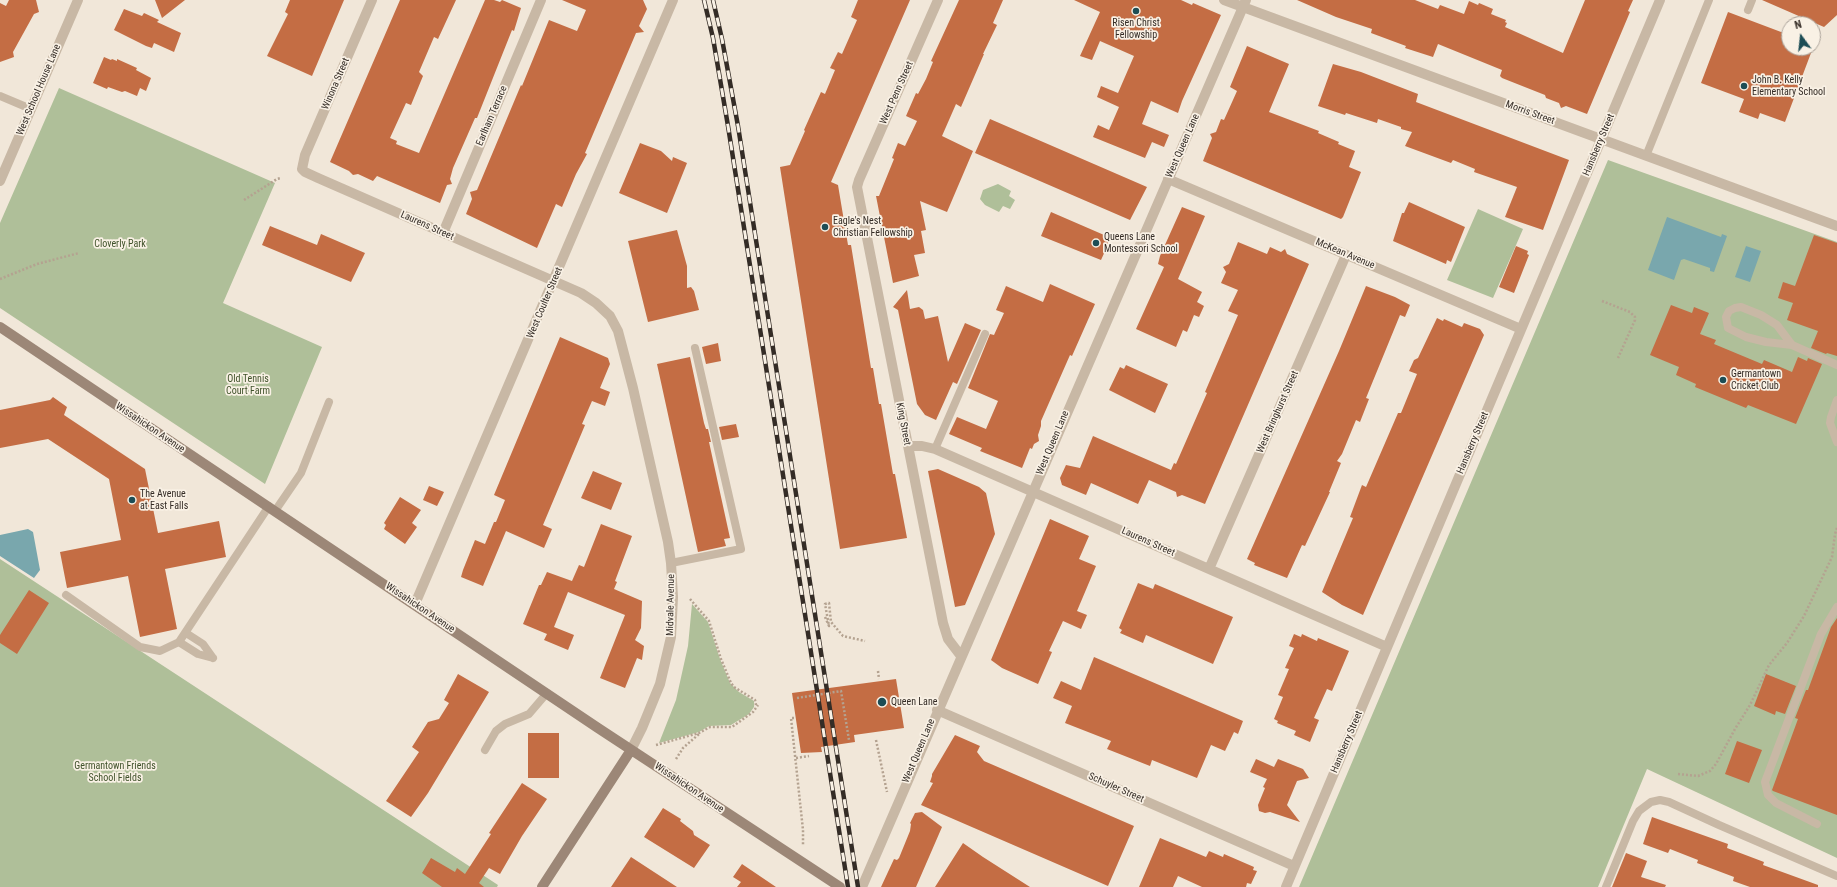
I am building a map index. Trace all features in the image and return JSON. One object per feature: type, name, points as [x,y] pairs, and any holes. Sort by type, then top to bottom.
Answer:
[{"type":"street","name":"West School House Lane","points":[[0,181],[78,0]]},
{"type":"street","name":"Winona Street","points":[[302,168],[305,155],[372,0]]},
{"type":"street","name":"Earlham Terrace","points":[[443,233],[542,0]]},
{"type":"street","name":"West Penn Street","points":[[857,187],[938,0]]},
{"type":"street","name":"Morris Street","points":[[1224,0],[1245,4],[1646,156],[1837,226]]},
{"type":"street","name":"Hansberry Street","points":[[1286,887],[1660,0]]},
{"type":"street","name":"West Coulter Street","points":[[415,604],[554,282],[669,2]]},
{"type":"street","name":"West Queen Lane","points":[[863,884],[937,710],[1245,4]]},
{"type":"street","name":"Laurens Street","points":[[302,168],[305,172],[318,178],[554,282]]},
{"type":"street","name":"McKean Avenue","points":[[1168,179],[1521,329]]},
{"type":"street","name":"King Street","points":[[857,187],[943,623],[948,638],[961,656]]},
{"type":"street","name":"West Bringhurst Street","points":[[1209,569],[1346,255]]},
{"type":"street","name":"Midvale Avenue","points":[[542,887],[631,750],[652,706],[667,659],[673,609],[671,563],[633,388],[618,331],[610,316],[596,303],[580,293],[554,282]]},
{"type":"street","name":"Wissahickon Avenue","points":[[0,328],[415,604],[631,750],[840,887]]},
{"type":"street","name":"Laurens Street","points":[[908,446],[922,446],[935,449],[1387,647]]},
{"type":"street","name":"Schuyler Street","points":[[937,710],[1294,866]]},
{"type":"lane","points":[[1646,156],[1709,0]]},
{"type":"lane","points":[[1748,10],[1752,0]]},
{"type":"lane","points":[[0,96],[31,110]]},
{"type":"lane","points":[[1792,345],[1777,325],[1761,315],[1742,307],[1729,311],[1726,317],[1728,328],[1746,337],[1766,342],[1792,345],[1837,365]]},
{"type":"lane","points":[[935,449],[985,334]]},
{"type":"lane","points":[[671,563],[740,549],[696,348]]},
{"type":"lane","points":[[1837,400],[1830,417],[1830,423],[1837,442]]},
{"type":"lane","points":[[66,595],[140,647],[160,652],[179,642],[272,509],[301,473],[329,402]]},
{"type":"lane","points":[[1817,824],[1776,803],[1768,795],[1765,782],[1821,634],[1837,607]]},
{"type":"lane","points":[[179,642],[198,654],[213,658],[203,644],[186,632]]},
{"type":"lane","points":[[485,750],[496,732],[505,724],[528,714],[538,705],[547,693]]},
{"type":"lane","points":[[1606,887],[1633,821],[1639,811],[1651,802],[1660,800],[1669,802],[1837,876]]},
{"type":"path","points":[[244,200],[281,178]]},
{"type":"path","points":[[0,278],[37,264],[79,253]]},
{"type":"path","points":[[1602,300],[1630,312],[1635,317],[1618,358]]},
{"type":"path","points":[[1678,774],[1698,776],[1705,774],[1710,771],[1719,759],[1750,705],[1769,665],[1787,643],[1804,616],[1832,557],[1837,528]]},
{"type":"path","points":[[676,760],[683,748],[700,733],[710,727],[732,727],[753,712],[757,705],[755,700],[734,687],[731,683],[721,659],[709,621],[690,599]]},
{"type":"path","points":[[825,617],[829,626],[825,604],[829,603],[831,622],[843,636],[865,641]]},
{"type":"path","points":[[878,671],[879,679]]},
{"type":"path","points":[[797,698],[840,691],[849,740]]},
{"type":"path","points":[[794,718],[791,718],[803,830],[803,845]]},
{"type":"path","points":[[656,745],[700,733]]},
{"type":"path","points":[[876,740],[887,792]]},
{"type":"path","points":[[796,758],[809,756]]},
{"type":"green space","name":"Cloverly Park","points":[[59,88],[275,183],[223,303],[322,347],[265,484],[0,308],[0,223]]},
{"type":"green space","name":"Germantown Cricket Club","points":[[1608,160],[1837,242],[1837,858],[1647,769],[1598,887],[1299,887]]},
{"type":"green space","points":[[998,184],[1011,191],[1009,196],[1015,200],[1010,209],[1003,206],[999,212],[985,205],[980,199],[983,190]]},
{"type":"green space","points":[[1478,209],[1523,229],[1493,298],[1447,280]]},
{"type":"green space","name":"Germantown Friends School Fields","points":[[0,559],[498,885],[497,887],[0,887]]},
{"type":"green space","points":[[692,604],[708,622],[720,659],[730,683],[739,692],[754,701],[754,707],[749,714],[731,725],[709,726],[699,732],[659,743],[676,700],[688,646]]},
{"type":"water","points":[[1667,217],[1721,237],[1722,234],[1727,236],[1714,272],[1710,271],[1710,268],[1684,259],[1681,260],[1674,280],[1648,270]]},
{"type":"water","points":[[1746,246],[1761,251],[1750,282],[1735,277]]},
{"type":"water","points":[[28,529],[33,532],[40,570],[34,578],[0,556],[0,535]]},
{"type":"building","points":[[9,0],[36,0],[39,12],[34,14],[13,52],[14,57],[0,62],[0,3],[6,6]]},
{"type":"building","points":[[155,0],[185,0],[162,18]]},
{"type":"building","points":[[290,0],[344,0],[312,76],[267,56],[288,14],[285,12]]},
{"type":"building","points":[[400,0],[456,0],[438,39],[434,37],[419,72],[423,76],[411,105],[406,103],[390,138],[397,141],[396,144],[419,153],[485,0],[500,2],[502,0],[521,8],[514,31],[512,30],[477,118],[475,118],[453,168],[450,179],[452,184],[447,185],[440,203],[377,176],[373,181],[358,174],[353,175],[349,171],[330,162]]},
{"type":"building","points":[[562,0],[643,0],[647,9],[639,26],[644,32],[636,33],[585,153],[587,154],[576,174],[562,207],[556,204],[537,248],[466,214],[472,199],[470,192],[477,190],[549,20],[577,31],[586,10]]},
{"type":"building","points":[[858,0],[910,0],[831,182],[838,185],[848,245],[851,245],[871,368],[873,368],[879,404],[881,404],[893,474],[895,474],[907,538],[840,549],[780,167],[790,165],[821,92],[825,94],[835,70],[830,68],[838,52],[842,54],[857,20],[851,17]]},
{"type":"building","points":[[959,0],[1003,0],[993,23],[997,25],[961,107],[956,104],[942,136],[973,151],[947,212],[920,201],[926,230],[921,231],[925,253],[914,255],[919,276],[893,283],[876,196],[879,196],[894,159],[892,158],[898,143],[905,146],[917,121],[906,116],[916,93],[918,94],[926,79],[933,62],[931,61]]},
{"type":"building","points":[[1074,0],[1181,0],[1192,5],[1193,3],[1221,15],[1178,113],[1151,101],[1142,124],[1169,135],[1164,147],[1152,142],[1145,158],[1093,137],[1098,125],[1109,130],[1119,107],[1097,97],[1101,86],[1118,93],[1134,56],[1100,41],[1092,60],[1080,56],[1100,12]]},
{"type":"building","points":[[1297,0],[1415,0],[1438,9],[1440,5],[1464,14],[1469,1],[1478,5],[1479,3],[1493,9],[1491,14],[1506,20],[1505,22],[1507,23],[1505,27],[1563,53],[1585,0],[1633,0],[1628,11],[1630,12],[1587,114],[1566,106],[1561,108],[1559,103],[1546,98],[1545,95],[1502,78],[1500,76],[1502,70],[1438,44],[1433,57],[1405,48],[1406,46],[1371,33],[1372,29],[1336,17]]},
{"type":"building","points":[[1762,0],[1837,0],[1837,15],[1824,27],[1821,26],[1821,16],[1799,16]]},
{"type":"building","points":[[124,9],[142,16],[144,13],[159,20],[157,22],[181,33],[174,52],[154,43],[152,48],[146,46],[114,30]]},
{"type":"building","points":[[1728,12],[1781,32],[1781,56],[1810,56],[1785,122],[1760,113],[1758,119],[1739,112],[1744,99],[1701,83]]},
{"type":"building","points":[[1247,46],[1289,64],[1269,112],[1319,131],[1318,133],[1355,151],[1349,167],[1361,172],[1341,219],[1203,161],[1212,138],[1210,134],[1216,132],[1221,119],[1224,120],[1237,91],[1230,87]]},
{"type":"building","points":[[104,57],[117,61],[117,59],[137,68],[136,70],[151,78],[146,91],[140,88],[137,96],[125,91],[122,92],[108,87],[107,89],[93,83]]},
{"type":"building","points":[[1333,64],[1361,72],[1418,94],[1416,102],[1569,160],[1543,230],[1505,217],[1517,187],[1474,172],[1475,169],[1453,160],[1451,163],[1405,146],[1412,132],[1401,129],[1401,127],[1378,119],[1377,123],[1318,106]]},
{"type":"building","points":[[990,119],[1147,187],[1130,220],[975,153]]},
{"type":"building","points":[[640,143],[661,151],[672,161],[673,157],[687,163],[667,213],[619,193]]},
{"type":"building","points":[[1409,202],[1465,227],[1451,262],[1447,260],[1446,264],[1393,241],[1402,213],[1404,213]]},
{"type":"building","points":[[1182,207],[1205,216],[1178,279],[1202,292],[1197,302],[1204,306],[1199,317],[1194,315],[1187,332],[1183,330],[1176,347],[1136,329],[1164,267],[1158,264],[1160,256]]},
{"type":"building","points":[[1051,212],[1111,238],[1101,260],[1041,236]]},
{"type":"building","points":[[270,226],[317,245],[321,234],[365,253],[351,282],[262,245]]},
{"type":"building","points":[[677,230],[687,266],[687,288],[691,287],[694,291],[699,310],[648,322],[628,241]]},
{"type":"building","points":[[1814,235],[1837,243],[1837,356],[1826,354],[1811,348],[1818,331],[1787,320],[1793,303],[1778,298],[1783,282],[1795,286]]},
{"type":"building","points":[[1238,242],[1267,254],[1270,247],[1281,252],[1285,249],[1287,254],[1309,264],[1205,504],[1182,495],[1177,497],[1176,492],[1149,480],[1138,504],[1091,483],[1086,495],[1062,485],[1060,478],[1066,465],[1080,468],[1093,436],[1171,470],[1174,463],[1176,464],[1207,393],[1205,392],[1238,315],[1228,311],[1238,290],[1221,283],[1226,272],[1223,267],[1229,264]]},
{"type":"building","points":[[1516,246],[1528,251],[1527,254],[1529,255],[1514,293],[1499,287]]},
{"type":"building","points":[[1050,284],[1095,304],[1072,356],[1070,355],[1041,421],[1038,435],[1039,441],[1034,444],[1032,449],[1030,448],[1022,468],[980,451],[982,448],[949,434],[957,417],[986,429],[998,401],[968,388],[990,334],[994,335],[1004,313],[996,310],[1006,286],[1043,302]]},
{"type":"building","points":[[1366,286],[1395,297],[1410,305],[1405,317],[1400,315],[1366,398],[1369,399],[1360,422],[1356,420],[1342,454],[1337,461],[1341,463],[1330,492],[1305,546],[1302,545],[1287,578],[1254,565],[1255,563],[1247,559],[1339,351]]},
{"type":"building","points":[[907,290],[910,309],[919,307],[923,310],[925,319],[938,316],[948,362],[965,323],[981,330],[957,384],[953,382],[936,420],[925,415],[917,404],[898,310],[893,307]]},
{"type":"building","points":[[1671,305],[1692,313],[1694,307],[1709,313],[1700,334],[1716,340],[1714,344],[1762,364],[1764,360],[1792,372],[1798,357],[1807,361],[1808,358],[1822,364],[1796,424],[1748,405],[1746,408],[1695,387],[1696,384],[1676,375],[1679,367],[1650,355]]},
{"type":"building","points":[[1437,318],[1443,321],[1444,319],[1462,327],[1464,323],[1480,329],[1484,335],[1363,615],[1342,605],[1322,592],[1353,518],[1350,517],[1362,485],[1366,487],[1398,413],[1401,413],[1417,374],[1409,371],[1414,360],[1418,358]]},
{"type":"building","points":[[560,337],[608,358],[610,364],[600,388],[610,392],[605,406],[592,401],[582,424],[585,425],[543,525],[552,529],[544,548],[506,531],[483,586],[461,577],[463,570],[475,540],[485,544],[494,522],[496,522],[505,500],[494,495]]},
{"type":"building","points":[[718,343],[721,361],[706,364],[702,347]]},
{"type":"building","points":[[690,357],[704,423],[706,429],[708,429],[711,442],[709,442],[730,538],[724,539],[726,546],[698,552],[657,364]]},
{"type":"building","points":[[1126,365],[1168,384],[1155,413],[1109,390],[1120,367],[1124,369]]},
{"type":"building","name":"The Avenue at East Falls","points":[[53,397],[67,407],[64,415],[145,469],[158,533],[219,521],[226,557],[165,569],[177,629],[140,637],[128,576],[67,588],[60,552],[121,540],[109,479],[48,439],[0,448],[0,410],[50,400]]},
{"type":"building","points":[[736,424],[739,437],[722,440],[719,427]]},
{"type":"building","points":[[938,469],[979,487],[986,493],[995,534],[965,605],[955,607],[928,471]]},
{"type":"building","points":[[593,471],[622,483],[611,510],[581,498]]},
{"type":"building","points":[[429,486],[444,492],[437,506],[423,500]]},
{"type":"building","points":[[400,497],[421,510],[412,523],[417,527],[405,544],[384,529],[386,525],[384,523]]},
{"type":"building","points":[[1050,519],[1089,536],[1079,559],[1096,566],[1077,611],[1087,615],[1081,629],[1063,621],[1049,651],[1052,652],[1038,684],[1002,668],[991,660]]},
{"type":"building","points":[[601,524],[632,536],[615,581],[617,582],[614,589],[642,601],[641,628],[635,640],[644,646],[642,660],[637,658],[625,688],[600,678],[625,615],[568,592],[554,627],[574,635],[568,650],[544,640],[547,634],[523,624],[539,585],[541,585],[547,572],[572,581],[579,565],[584,567]]},
{"type":"building","points":[[1138,583],[1153,589],[1155,584],[1233,617],[1213,664],[1146,635],[1143,643],[1120,633],[1122,630],[1119,628]]},
{"type":"building","points":[[29,590],[49,603],[17,654],[0,643],[0,635]]},
{"type":"building","points":[[1837,618],[1837,815],[1772,790],[1798,719],[1795,718],[1806,690],[1808,690],[1831,627]]},
{"type":"building","points":[[1294,634],[1301,637],[1302,634],[1317,641],[1318,638],[1349,651],[1332,691],[1327,689],[1314,718],[1319,720],[1310,742],[1294,735],[1296,731],[1277,723],[1278,721],[1274,719],[1283,697],[1278,695],[1289,669],[1285,668],[1294,648],[1289,646]]},
{"type":"building","points":[[1094,657],[1243,721],[1238,734],[1234,732],[1225,751],[1211,745],[1197,778],[1152,760],[1150,766],[1107,749],[1111,741],[1065,723],[1072,706],[1053,698],[1061,681],[1081,690]]},
{"type":"building","points":[[458,674],[489,692],[428,793],[411,817],[386,801],[419,752],[412,747],[428,722],[439,719],[449,703],[444,700]]},
{"type":"building","points":[[1766,674],[1796,686],[1785,714],[1776,711],[1775,715],[1754,706]]},
{"type":"building","points":[[896,679],[904,728],[854,735],[855,742],[821,747],[822,752],[801,753],[792,693]]},
{"type":"building","points":[[528,733],[559,733],[559,778],[528,778]]},
{"type":"building","points":[[955,735],[980,746],[977,752],[984,761],[1134,826],[1108,886],[921,805],[933,783],[930,782],[932,774]]},
{"type":"building","points":[[1737,741],[1762,750],[1749,783],[1725,774]]},
{"type":"building","points":[[1256,759],[1274,767],[1278,759],[1303,769],[1309,778],[1297,781],[1287,805],[1300,822],[1270,812],[1265,813],[1259,811],[1258,805],[1267,779],[1250,772]]},
{"type":"building","points":[[522,783],[547,799],[522,836],[500,874],[489,868],[479,883],[484,887],[442,887],[422,873],[431,858],[455,872],[457,868],[465,874],[491,834],[489,833]]},
{"type":"building","points":[[663,808],[681,819],[680,821],[693,831],[694,835],[710,845],[694,868],[644,837]]},
{"type":"building","points":[[922,812],[942,827],[916,887],[881,887],[894,859],[897,860],[899,858],[910,831],[910,823],[915,813]]},
{"type":"building","points":[[1652,817],[1728,844],[1727,848],[1764,862],[1763,865],[1818,885],[1818,887],[1750,887],[1733,881],[1734,877],[1697,863],[1698,860],[1670,849],[1668,853],[1643,844]]},
{"type":"building","points":[[1160,838],[1206,857],[1209,851],[1223,857],[1224,854],[1254,867],[1253,870],[1257,871],[1251,884],[1247,883],[1246,887],[1202,887],[1178,876],[1173,887],[1139,887]]},
{"type":"building","points":[[963,843],[983,857],[1030,887],[935,887]]},
{"type":"building","points":[[1626,853],[1647,861],[1641,877],[1666,885],[1665,887],[1612,887]]},
{"type":"building","points":[[631,857],[677,887],[611,887]]},
{"type":"building","points":[[742,864],[776,887],[737,887],[741,882],[733,877]]},
{"type":"railway","points":[[704,0],[713,38],[728,126],[848,887]]},
{"type":"railway","points":[[713,0],[722,39],[738,126],[858,887]]},
{"type":"place","name":"Risen Christ Fellowship","points":[[1136,11]]},
{"type":"place","name":"John B. Kelly Elementary School","points":[[1744,86]]},
{"type":"place","name":"Eagle's Nest Christian Fellowship","points":[[825,227]]},
{"type":"place","name":"Queens Lane Montessori School","points":[[1096,243]]},
{"type":"place","name":"Germantown Cricket Club","points":[[1723,380]]},
{"type":"place","name":"The Avenue at East Falls","points":[[132,500]]},
{"type":"place","name":"Queen Lane","points":[[882,702]]},
{"type":"park label","name":"Old Tennis Court Farm","points":[[248,384]]}]
